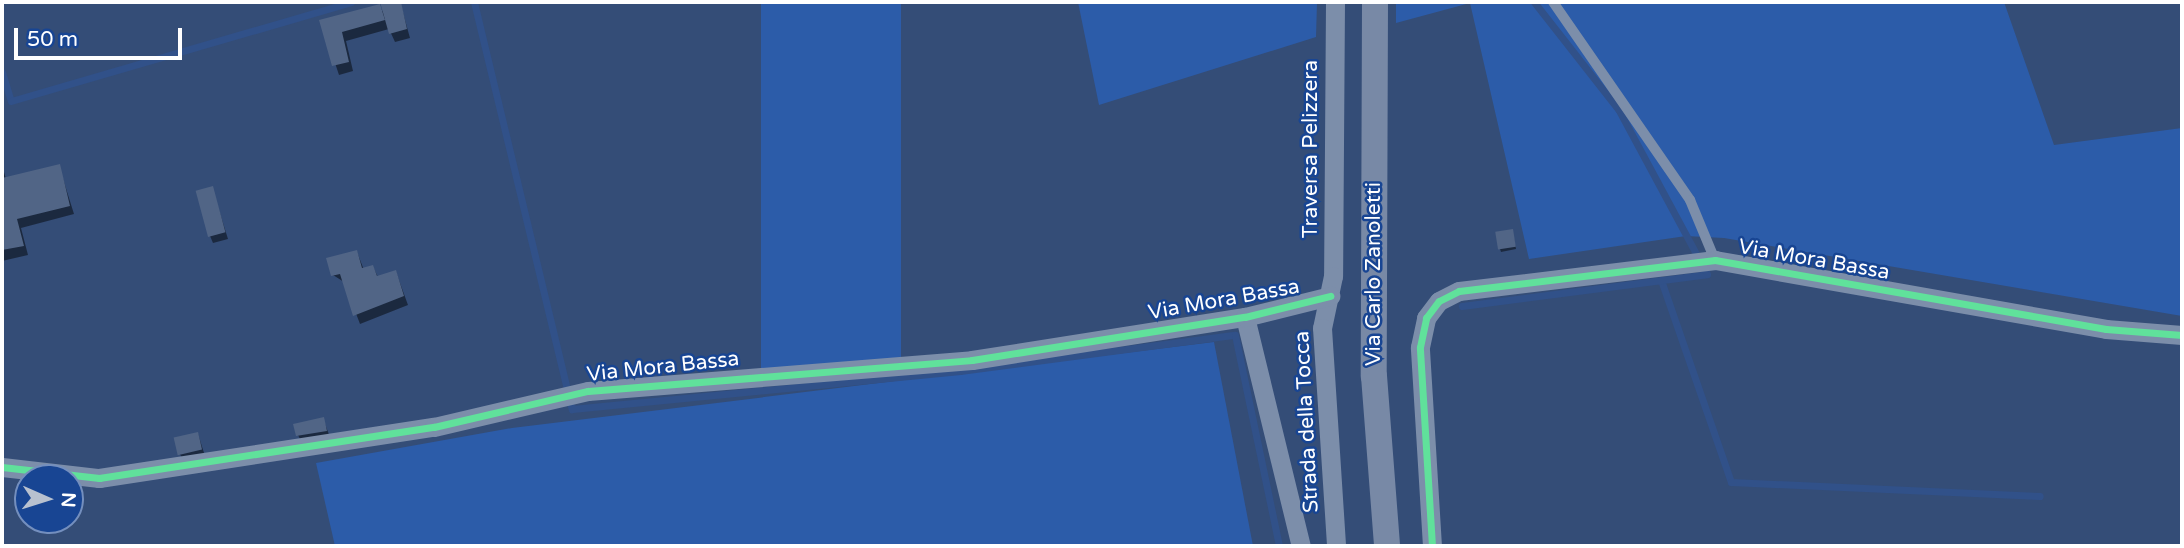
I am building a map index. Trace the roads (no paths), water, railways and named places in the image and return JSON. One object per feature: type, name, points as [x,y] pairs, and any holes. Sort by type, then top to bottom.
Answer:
[{"type":"main road","name":"Via Carlo Zanoletti","points":[[1375,2],[1374,376],[1387,546]]},
{"type":"street","name":"Traversa Pelizzera","points":[[1330,296],[1335,2]]},
{"type":"street","name":"Via Mora Bassa","points":[[1432,546],[1420,346],[1426,318],[1438,301],[1459,291],[1707,261],[2106,328],[2182,335]]},
{"type":"street","name":"Via Mora Bassa","points":[[2,467],[99,478],[291,453],[569,395],[972,360],[1245,317],[1330,296]]},
{"type":"street","name":"Strada della Tocca","points":[[1330,296],[1322,328],[1336,546]]},
{"type":"street","name":"Strada della Tocca","points":[[1245,317],[1301,546]]},
{"type":"lane","points":[[1553,2],[1690,200],[1707,261]]},
{"type":"waterway","points":[[2,72],[11,101],[351,2]]},
{"type":"waterway","points":[[474,2],[572,409],[960,371],[1235,335],[1279,546]]},
{"type":"waterway","points":[[1462,306],[1707,274],[1618,109],[1534,2]]},
{"type":"waterway","points":[[1661,280],[1731,482],[2040,496]]}]
